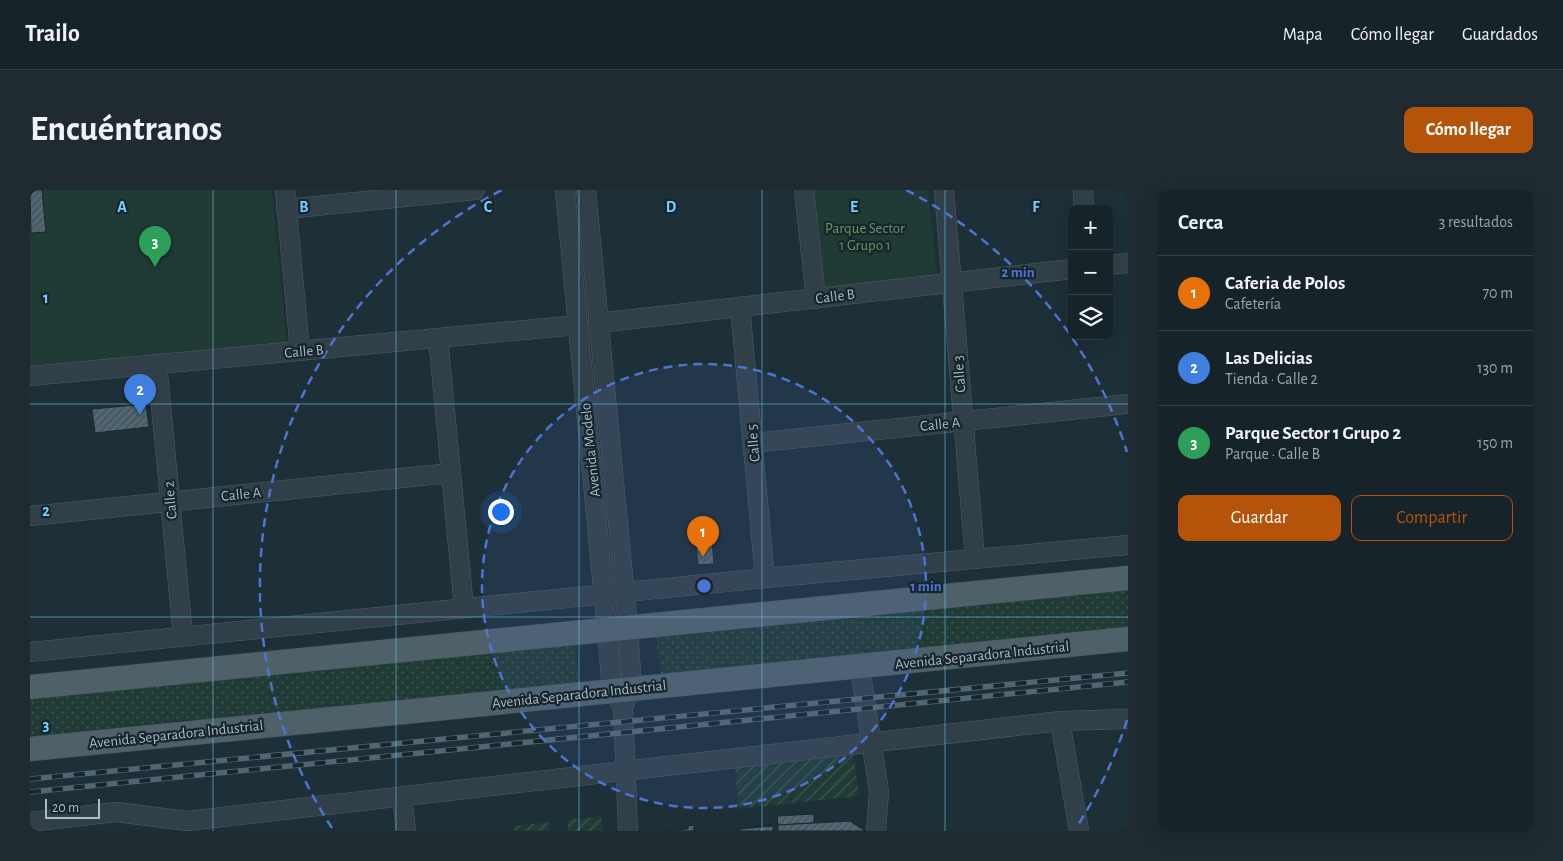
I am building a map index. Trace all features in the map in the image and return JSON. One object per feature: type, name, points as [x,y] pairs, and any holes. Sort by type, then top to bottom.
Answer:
[{"type":"main road","points":[[30,687],[1128,578]]},
{"type":"main road","name":"Avenida Separadora Industrial","points":[[30,748],[622,695],[1128,639]]},
{"type":"street","points":[[300,351],[285,199],[475,190]]},
{"type":"street","name":"Avenida Modelo","points":[[565,190],[604,594],[618,628]]},
{"type":"street","name":"Avenida Modelo","points":[[586,190],[624,592],[618,628],[628,831]]},
{"type":"street","points":[[804,190],[816,298]]},
{"type":"street","name":"Calle 3","points":[[944,190],[975,559]]},
{"type":"street","points":[[1083,190],[1084,205]]},
{"type":"street","points":[[1113,265],[1128,263]]},
{"type":"street","name":"Calle B","points":[[598,323],[1068,269]]},
{"type":"street","name":"Calle 5","points":[[740,307],[765,578]]},
{"type":"street","name":"Calle B","points":[[30,376],[578,325]]},
{"type":"street","points":[[438,338],[464,608]]},
{"type":"street","name":"Calle 2","points":[[157,364],[183,636]]},
{"type":"street","name":"Calle A","points":[[753,443],[1128,404]]},
{"type":"street","name":"Calle A","points":[[30,516],[451,473]]},
{"type":"street","points":[[30,652],[765,578],[1128,545]]},
{"type":"street","points":[[860,668],[879,792],[876,831]]},
{"type":"street","points":[[30,822],[116,812],[187,822],[1060,721],[1128,719]]},
{"type":"street","points":[[1060,721],[1079,831]]},
{"type":"street","points":[[402,797],[406,831]]},
{"type":"street","points":[[217,831],[256,813]]},
{"type":"green space","points":[[30,190],[272,190],[287,344],[30,369]]},
{"type":"green space","name":"Parque Sector 1 Grupo 1","points":[[814,190],[928,190],[937,275],[824,288]]},
{"type":"green space","points":[[1128,590],[1128,630],[660,677],[656,632]]},
{"type":"green space","points":[[576,643],[578,686],[169,722],[30,737],[30,695]]},
{"type":"green space","points":[[854,755],[859,796],[739,809],[735,768]]},
{"type":"green space","points":[[601,816],[602,831],[568,831],[567,820]]},
{"type":"green space","points":[[549,822],[550,831],[514,831],[514,826]]},
{"type":"building","points":[[30,190],[42,190],[46,232],[31,233]]},
{"type":"building","points":[[146,404],[149,427],[95,433],[92,409]]},
{"type":"building","points":[[710,517],[714,564],[698,565],[693,519]]},
{"type":"building","points":[[814,814],[814,823],[778,825],[777,816]]},
{"type":"building","points":[[850,821],[865,831],[778,831],[778,825]]},
{"type":"building","points":[[694,825],[694,831],[668,831],[688,829],[688,826]]},
{"type":"building","points":[[773,826],[773,831],[740,831],[740,829]]},
{"type":"railway","points":[[30,779],[1128,673]]},
{"type":"railway","points":[[30,792],[1128,682]]},
{"type":"place","name":"Parque Sector 1 Grupo 2","points":[[155,267]]},
{"type":"place","name":"Las Delicias","points":[[140,415]]},
{"type":"place","name":"Caferia de Polos","points":[[703,557]]}]
